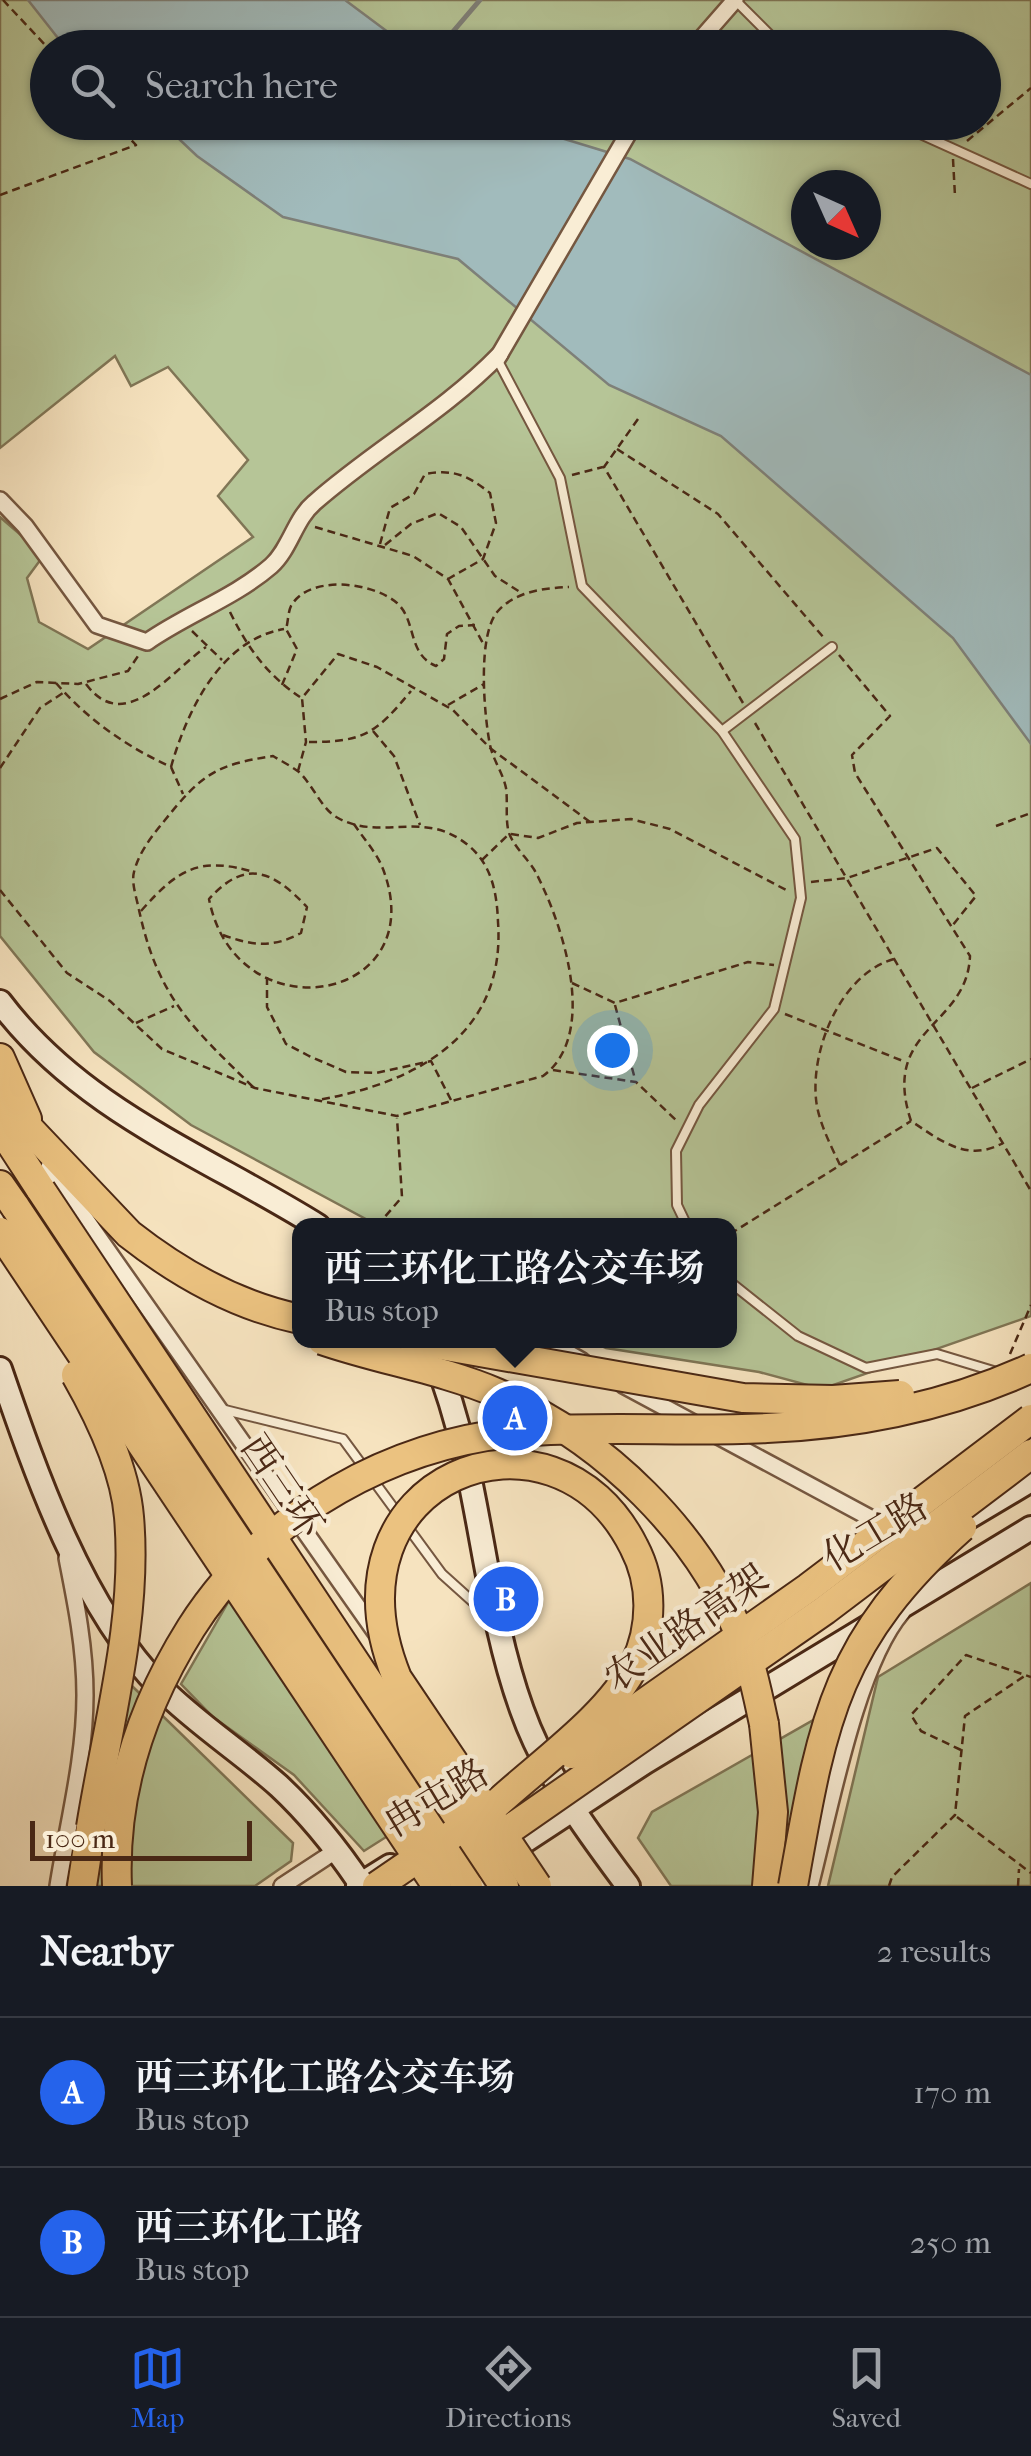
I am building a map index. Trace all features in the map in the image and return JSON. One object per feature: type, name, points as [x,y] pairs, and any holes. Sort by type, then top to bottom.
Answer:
[{"type":"highway","points":[[0,1058],[32,1130]]},
{"type":"highway","points":[[0,1098],[71,1169],[143,1253],[218,1302],[292,1330]]},
{"type":"highway","name":"西三环","points":[[0,1127],[504,1886]]},
{"type":"highway","points":[[98,1202],[130,1234],[179,1270],[242,1301],[292,1317]]},
{"type":"highway","points":[[4,1214],[116,1463],[129,1515],[126,1608],[82,1886]]},
{"type":"highway","points":[[4,1214],[437,1886]]},
{"type":"highway","name":"西三环","points":[[4,1214],[468,1886]]},
{"type":"highway","points":[[350,1348],[454,1378],[546,1418],[606,1459],[674,1529],[726,1609],[743,1642],[754,1683],[771,1775],[767,1886]]},
{"type":"highway","points":[[461,1348],[772,1399],[902,1395],[959,1387],[1024,1369]]},
{"type":"highway","points":[[117,1886],[117,1840],[131,1759],[144,1718],[176,1652],[238,1569],[302,1512],[340,1487],[383,1467],[468,1440],[529,1431],[770,1428],[847,1421],[955,1400],[1024,1369]]},
{"type":"highway","name":"农业路高架","points":[[364,1886],[494,1805],[794,1598],[1031,1420]]},
{"type":"highway","name":"农业路高架","points":[[426,1886],[738,1672],[1031,1454]]},
{"type":"highway","points":[[494,1805],[620,1688],[643,1644],[649,1612],[642,1561],[610,1509],[586,1488],[555,1473],[523,1466],[497,1465],[459,1474],[412,1504],[390,1542],[378,1588],[386,1650],[397,1678],[537,1886]]},
{"type":"highway","points":[[793,1886],[828,1717],[866,1630],[931,1554],[1031,1468]]},
{"type":"main road","points":[[0,1002],[52,1060],[100,1099],[195,1159],[307,1218]]},
{"type":"main road","points":[[430,1348],[454,1418],[498,1626],[521,1708],[573,1808],[628,1886]]},
{"type":"main road","points":[[0,1369],[62,1529],[142,1667],[280,1787],[364,1886]]},
{"type":"main road","name":"化工路","points":[[550,1769],[1031,1480]]},
{"type":"main road","name":"化工路","points":[[573,1808],[1031,1528]]},
{"type":"main road","name":"冉屯路","points":[[494,1805],[550,1769]]},
{"type":"main road","points":[[458,1886],[573,1808]]},
{"type":"street","points":[[709,30],[735,0]]},
{"type":"street","points":[[0,500],[26,526],[97,625],[147,642],[274,563],[310,505],[467,388],[499,357],[624,140]]},
{"type":"street","points":[[32,1130],[41,1156],[494,1805]]},
{"type":"street","points":[[560,1348],[901,1535],[946,1531]]},
{"type":"street","points":[[58,1886],[82,1738],[85,1695],[80,1624],[62,1529]]},
{"type":"street","points":[[810,1886],[868,1671],[884,1635],[917,1596]]},
{"type":"street","points":[[282,1886],[336,1850]]},
{"type":"lane","points":[[735,0],[765,30]]},
{"type":"lane","points":[[933,140],[1031,184]]},
{"type":"lane","points":[[499,357],[560,478],[582,586],[722,731],[794,839],[801,898],[774,1009],[699,1105],[676,1151],[678,1205],[684,1218]]},
{"type":"lane","points":[[722,731],[832,647]]},
{"type":"lane","points":[[737,1288],[798,1336],[866,1368],[937,1354],[1024,1369]]},
{"type":"lane","points":[[221,1409],[343,1439],[442,1574],[498,1626]]},
{"type":"path","points":[[3,0],[31,30]]},
{"type":"path","points":[[1001,111],[1031,88]]},
{"type":"path","points":[[0,195],[136,146],[130,140]]},
{"type":"path","points":[[954,196],[950,163],[968,140]]},
{"type":"path","points":[[560,478],[604,467],[638,420]]},
{"type":"path","points":[[617,448],[718,514],[890,716],[852,756],[855,773],[970,956],[969,975],[906,1062],[902,1086],[911,1121],[946,1145],[964,1152],[1002,1142]]},
{"type":"path","points":[[604,467],[1031,1191]]},
{"type":"path","points":[[383,544],[390,508],[414,494],[425,474],[452,470],[490,493],[496,523],[483,559],[448,580]]},
{"type":"path","points":[[383,544],[411,524],[438,513],[461,527],[495,576],[524,595]]},
{"type":"path","points":[[299,524],[383,544],[413,556],[448,580],[485,647]]},
{"type":"path","points":[[282,685],[297,649],[286,629],[291,605],[313,586],[348,586],[382,594],[400,606],[418,654],[436,666],[444,659],[447,634],[459,626],[475,626]]},
{"type":"path","points":[[552,1070],[566,1048],[571,982],[563,931],[534,869],[509,834],[506,784],[490,748],[485,647],[496,613],[524,595],[542,588],[582,586]]},
{"type":"path","points":[[222,598],[248,648],[282,685],[302,698]]},
{"type":"path","points":[[185,616],[196,639],[223,661]]},
{"type":"path","points":[[171,767],[200,696],[223,661],[267,632],[286,629]]},
{"type":"path","points":[[0,699],[37,682],[84,682],[128,671],[147,642]]},
{"type":"path","points":[[84,682],[96,698],[115,704],[136,701],[155,694],[180,664],[206,647]]},
{"type":"path","points":[[298,772],[306,742],[302,698],[338,654],[377,668],[445,706],[490,748],[590,822]]},
{"type":"path","points":[[56,683],[139,752],[171,767],[184,796]]},
{"type":"path","points":[[445,706],[485,683]]},
{"type":"path","points":[[306,742],[349,742],[384,723],[412,690]]},
{"type":"path","points":[[0,692],[6,695]]},
{"type":"path","points":[[0,768],[40,708],[64,692]]},
{"type":"path","points":[[372,730],[394,756],[420,825]]},
{"type":"path","points":[[254,1088],[175,1005],[146,942],[132,876],[146,844],[184,796],[222,764],[273,756],[298,772],[336,818],[371,827],[444,828],[473,849],[496,887],[500,946],[481,1012],[431,1061],[368,1091],[314,1100]]},
{"type":"path","points":[[996,826],[1031,812]]},
{"type":"path","points":[[509,834],[538,838],[590,822],[630,820],[670,829],[801,898]]},
{"type":"path","points":[[256,873],[228,878],[209,899],[214,923],[238,954],[267,977],[298,990],[327,989],[355,977],[375,956],[392,915],[382,868],[353,822]]},
{"type":"path","points":[[480,862],[509,834]]},
{"type":"path","points":[[799,884],[846,878],[937,848],[976,896],[952,926]]},
{"type":"path","points":[[140,912],[172,876],[218,861],[283,882],[307,907],[301,933],[281,944],[260,946],[223,935]]},
{"type":"path","points":[[0,890],[67,973],[110,1001],[162,1049],[254,1088],[396,1116],[453,1103],[552,1070],[636,1082]]},
{"type":"path","points":[[840,1165],[816,1102],[816,1063],[828,1031],[854,984],[881,963],[894,959]]},
{"type":"path","points":[[571,982],[615,1003],[748,962],[784,966]]},
{"type":"path","points":[[267,977],[267,1008],[286,1044],[309,1056],[346,1072],[376,1072],[431,1061]]},
{"type":"path","points":[[615,1003],[636,1082],[686,1130]]},
{"type":"path","points":[[134,1024],[175,1005]]},
{"type":"path","points":[[774,1009],[906,1062]]},
{"type":"path","points":[[971,1089],[1031,1059]]},
{"type":"path","points":[[431,1061],[453,1103]]},
{"type":"path","points":[[384,1218],[402,1196],[396,1116]]},
{"type":"path","points":[[737,1230],[911,1121]]},
{"type":"path","points":[[1024,1369],[1031,1305]]},
{"type":"path","points":[[962,1750],[921,1731],[911,1715],[966,1654],[1029,1676]]},
{"type":"path","points":[[888,1886],[892,1877],[956,1816],[965,1716],[1029,1676]]},
{"type":"path","points":[[956,1816],[1031,1873]]},
{"type":"path","points":[[1018,1886],[1020,1868]]},
{"type":"green space","points":[[0,0],[1031,0],[1031,1316],[822,1389],[759,1372],[606,1348],[737,1348],[737,1218],[364,1218],[191,1125],[94,1052],[0,936],[0,517],[44,555],[27,578],[39,622],[88,649],[253,537],[218,496],[248,460],[168,367],[131,386],[115,356],[0,448]]},
{"type":"green space","points":[[1031,1583],[1031,1886],[828,1886],[878,1677]]},
{"type":"green space","points":[[230,1599],[394,1832],[364,1851],[294,1775],[213,1717],[181,1684]]},
{"type":"green space","points":[[131,1685],[293,1843],[291,1861],[255,1886],[95,1886]]},
{"type":"green space","points":[[845,1702],[805,1886],[671,1886],[638,1838],[652,1812]]},
{"type":"water","points":[[28,0],[345,0],[385,30],[52,30]]},
{"type":"water","points":[[180,140],[568,140],[630,159],[791,246],[791,260],[818,260],[1031,375],[1031,744],[953,638],[721,436],[609,385],[458,259],[283,217]]},
{"type":"waterway","points":[[454,30],[480,0]]},
{"type":"place","name":"西三环化工路公交车场","points":[[515,1418]]},
{"type":"place","name":"西三环化工路","points":[[506,1599]]}]
